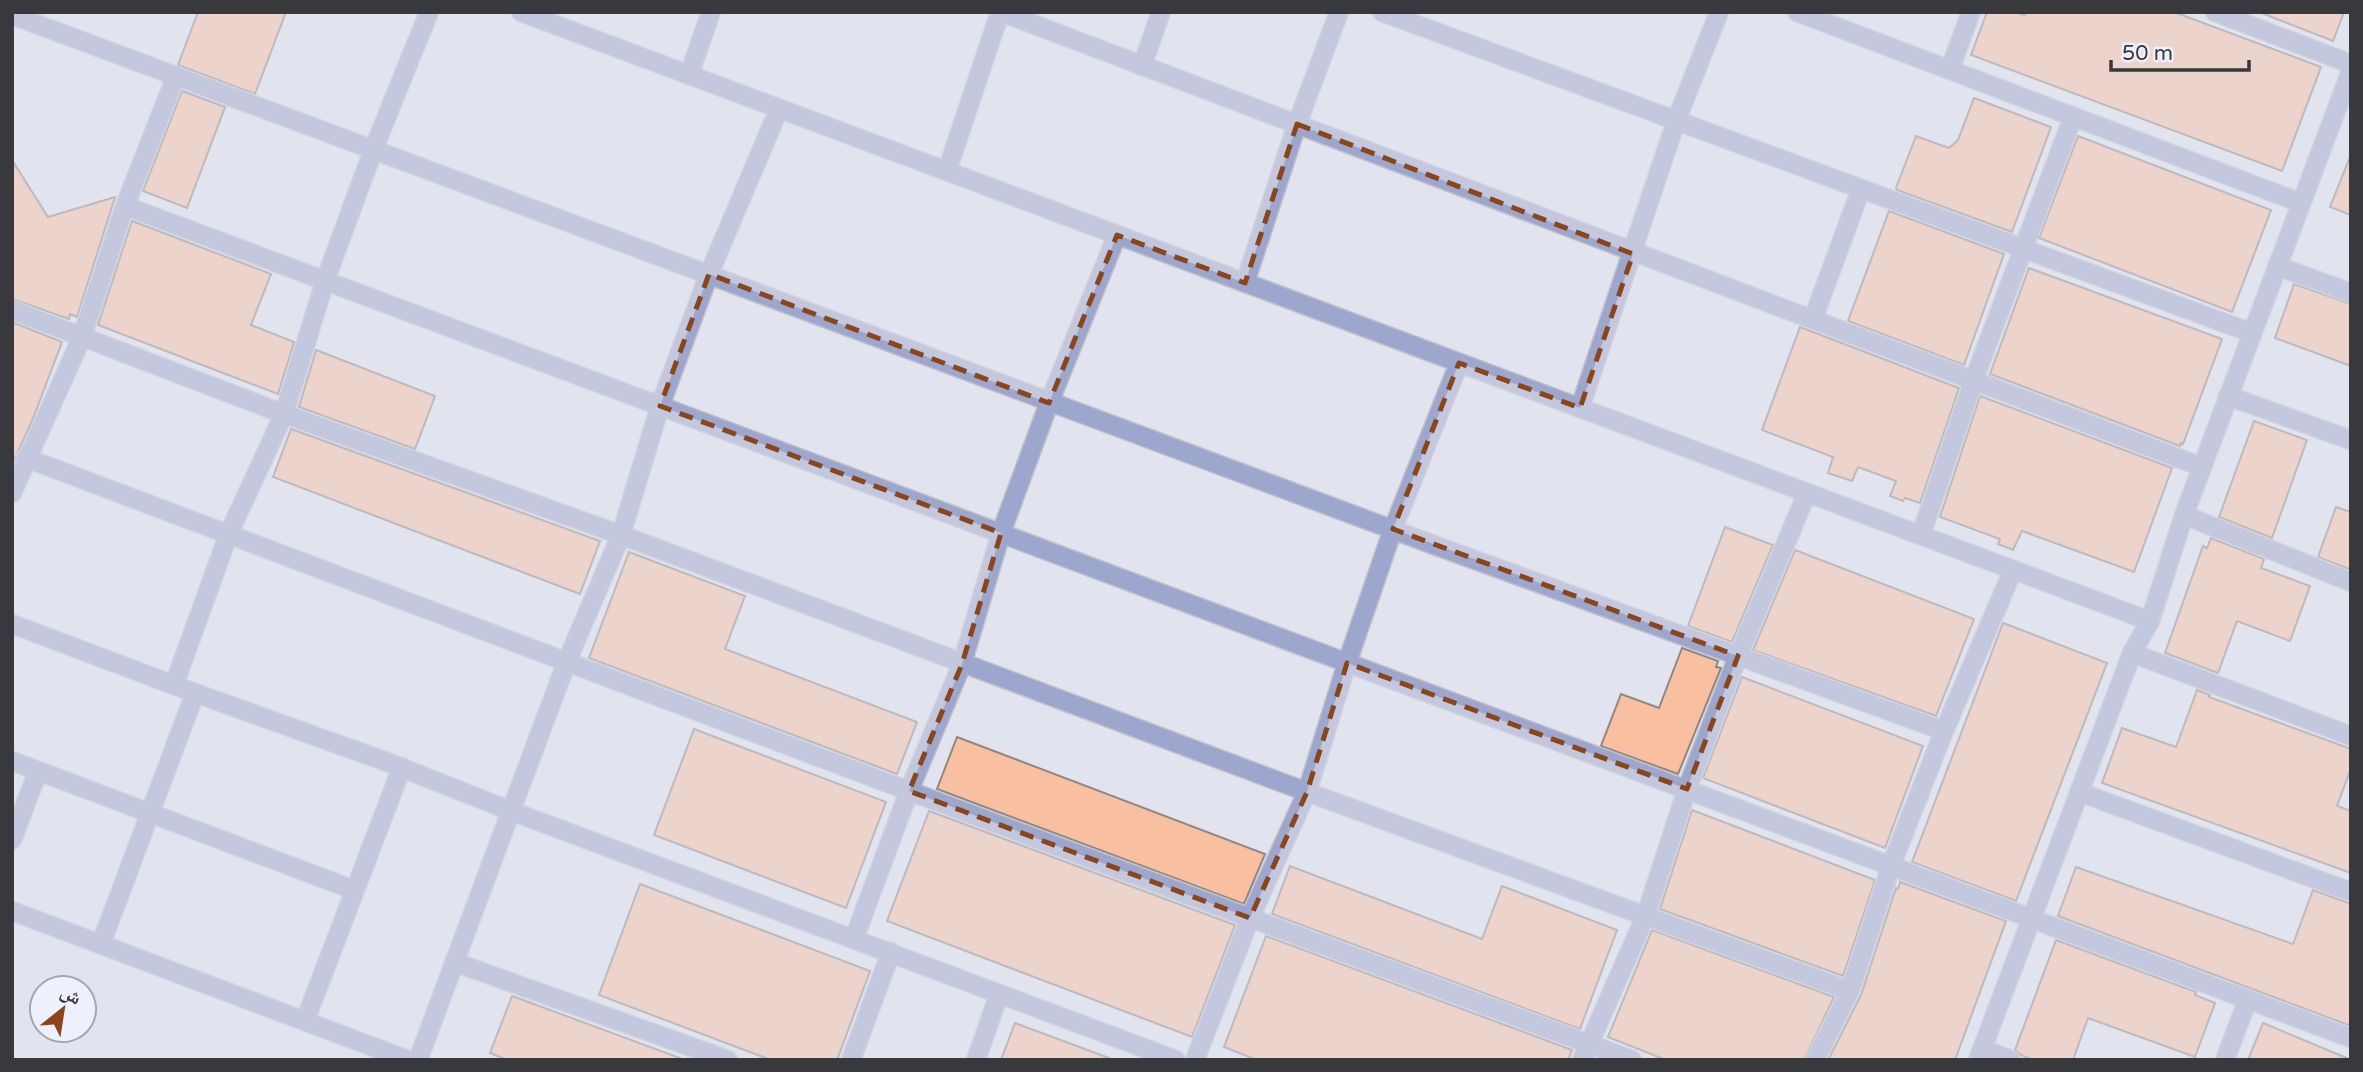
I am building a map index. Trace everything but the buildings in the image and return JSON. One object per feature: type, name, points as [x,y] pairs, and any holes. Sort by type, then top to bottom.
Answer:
[{"type":"street","points":[[174,685],[229,533],[284,414],[325,281],[373,148],[429,12]]},
{"type":"street","points":[[521,12],[2150,621]]},
{"type":"street","points":[[689,75],[711,12]]},
{"type":"street","points":[[947,171],[1000,12],[1633,254],[1813,319],[2202,467]]},
{"type":"street","points":[[1142,66],[1161,12]]},
{"type":"street","points":[[1245,282],[1297,124],[1339,12]]},
{"type":"street","points":[[1382,12],[2252,334]]},
{"type":"street","points":[[1580,408],[1676,121],[1719,12]]},
{"type":"street","points":[[1797,12],[2301,203]]},
{"type":"street","points":[[1950,69],[1970,12]]},
{"type":"street","points":[[2215,12],[2351,64]]},
{"type":"street","points":[[12,15],[1049,403],[1944,731]]},
{"type":"street","points":[[2011,1060],[1980,1054],[2132,653],[2150,621],[2184,515],[2351,71]]},
{"type":"street","points":[[12,493],[82,337],[125,206],[176,76]]},
{"type":"street","points":[[418,1060],[567,660],[621,535],[660,406],[709,274],[779,109]]},
{"type":"street","points":[[1921,535],[1973,382],[2073,117]]},
{"type":"street","points":[[1813,319],[1861,189]]},
{"type":"street","points":[[125,206],[2351,1038]]},
{"type":"street","points":[[854,939],[909,791],[962,664],[1001,533],[1049,403],[1118,235]]},
{"type":"street","points":[[2277,266],[2351,293]]},
{"type":"street","points":[[12,310],[284,414],[621,535],[962,664],[1850,991]]},
{"type":"street","points":[[1195,1060],[1250,918],[1307,792],[1393,529],[1459,363]]},
{"type":"street","points":[[2228,396],[2351,440]]},
{"type":"street","points":[[26,458],[1250,918],[1586,1052],[1632,1060]]},
{"type":"street","points":[[1586,1052],[1646,915],[1686,789],[1738,656],[1807,493]]},
{"type":"street","points":[[2184,515],[2351,582]]},
{"type":"street","points":[[1815,1060],[1850,991],[1891,866],[1944,731],[2013,570]]},
{"type":"street","points":[[12,624],[1176,1060]]},
{"type":"street","points":[[2132,653],[2351,736]]},
{"type":"street","points":[[101,944],[195,693]]},
{"type":"street","points":[[12,761],[354,890]]},
{"type":"street","points":[[305,1021],[401,768]]},
{"type":"street","points":[[12,840],[38,771]]},
{"type":"street","points":[[2079,792],[2351,892]]},
{"type":"street","points":[[12,911],[305,1021],[377,1054],[408,1060]]},
{"type":"street","points":[[851,1060],[891,952]]},
{"type":"street","points":[[454,962],[728,1060]]},
{"type":"street","points":[[976,1060],[999,994]]},
{"type":"street","points":[[2225,1060],[2248,999]]},
{"type":"highlighted area","points":[[1297,124],[1633,254],[1580,408],[1459,363],[1393,529],[1738,656],[1687,789],[1347,663],[1307,792],[1250,918],[909,791],[962,664],[1001,533],[660,406],[709,274],[1049,403],[1117,235],[1245,283]]}]
